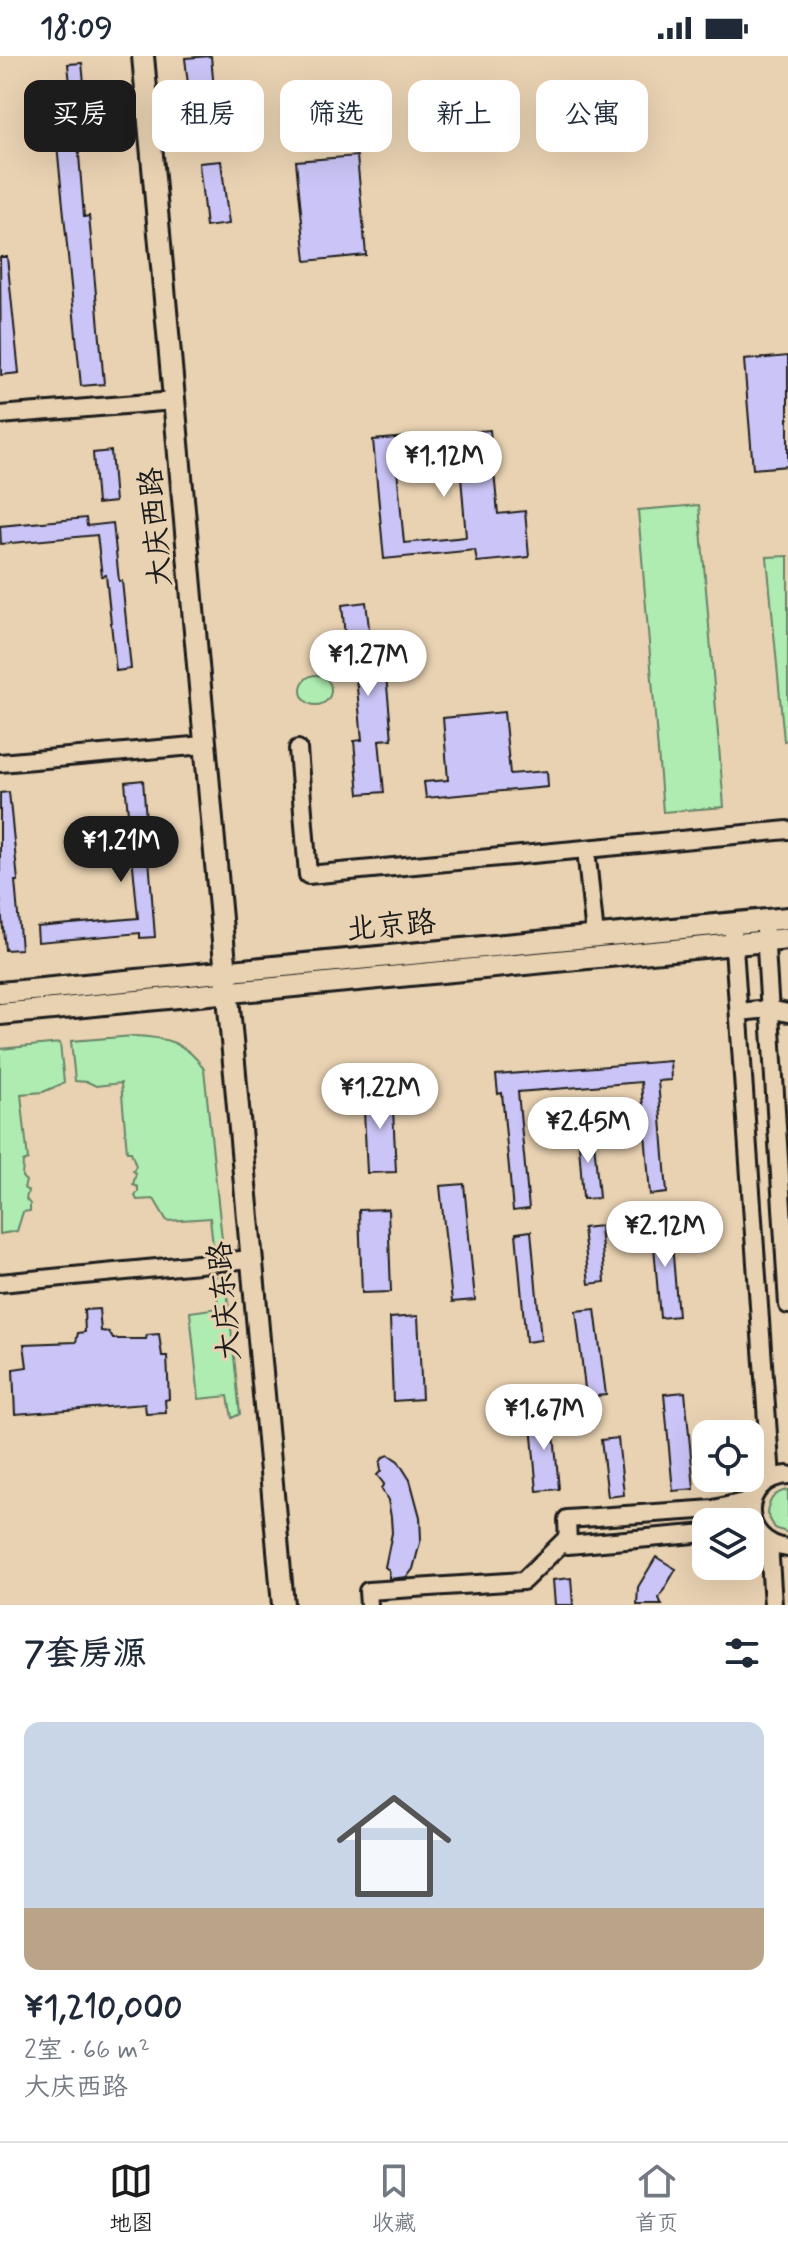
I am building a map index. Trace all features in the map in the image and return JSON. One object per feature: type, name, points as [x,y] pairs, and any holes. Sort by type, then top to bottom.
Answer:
[{"type":"main road","name":"大庆西路","points":[[143,56],[226,992]]},
{"type":"main road","name":"北京路","points":[[0,993],[788,918]]},
{"type":"main road","name":"北京路","points":[[0,1014],[788,939]]},
{"type":"main road","name":"大庆东路","points":[[226,992],[283,1605]]},
{"type":"street","points":[[0,415],[174,401]]},
{"type":"street","points":[[0,763],[204,745]]},
{"type":"street","points":[[298,749],[308,875],[788,830]]},
{"type":"street","points":[[586,849],[595,936]]},
{"type":"street","points":[[764,920],[788,1305]]},
{"type":"street","points":[[733,923],[771,1478]]},
{"type":"street","points":[[739,1012],[769,1009],[788,1013]]},
{"type":"street","points":[[0,1283],[251,1259]]},
{"type":"street","points":[[751,1508],[759,1487],[771,1478],[788,1475]]},
{"type":"street","points":[[692,1534],[568,1545],[567,1519],[714,1509],[752,1500]]},
{"type":"street","points":[[369,1605],[368,1591],[523,1581],[568,1537]]},
{"type":"street","points":[[764,1539],[788,1548]]},
{"type":"street","points":[[769,1543],[773,1605]]},
{"type":"green space","points":[[699,505],[724,807],[663,812],[638,510]]},
{"type":"green space","points":[[788,556],[788,740],[784,741],[767,557]]},
{"type":"green space","points":[[316,675],[326,680],[331,690],[326,700],[316,705],[306,700],[301,690],[306,680]]},
{"type":"green space","points":[[134,1036],[174,1043],[190,1053],[204,1069],[223,1249],[220,1253],[214,1254],[210,1218],[167,1221],[154,1199],[137,1200],[138,1187],[133,1185],[136,1166],[131,1152],[127,1152],[121,1083],[96,1086],[75,1081],[71,1041]]},
{"type":"green space","points":[[60,1043],[64,1083],[43,1092],[21,1094],[28,1160],[23,1162],[22,1177],[26,1181],[24,1188],[28,1191],[26,1199],[30,1211],[23,1212],[17,1231],[0,1234],[0,1049]]},
{"type":"green space","points":[[214,1277],[226,1279],[240,1414],[232,1418],[228,1396],[199,1399],[190,1312],[219,1308]]},
{"type":"green space","points":[[788,1490],[788,1533],[775,1528],[767,1514],[773,1498]]},
{"type":"building","points":[[211,56],[213,80],[188,80],[185,58]]},
{"type":"building","points":[[82,63],[84,80],[70,80],[68,64]]},
{"type":"building","points":[[58,152],[79,152],[84,217],[89,216],[104,384],[81,386]]},
{"type":"building","points":[[357,156],[366,255],[306,261],[296,161]]},
{"type":"building","points":[[221,161],[229,224],[206,227],[199,163]]},
{"type":"building","points":[[0,257],[7,257],[19,373],[1,375]]},
{"type":"building","points":[[788,356],[788,466],[753,469],[744,360]]},
{"type":"building","points":[[490,430],[498,514],[525,511],[529,557],[477,562],[475,550],[384,559],[373,440]],"holes":[[[459,453],[466,537],[404,543],[396,459]]]},
{"type":"building","points":[[111,451],[115,502],[97,504],[93,453]]},
{"type":"building","points":[[86,518],[87,526],[113,523],[131,669],[116,671],[106,575],[102,576],[97,535],[1,544],[0,526]]},
{"type":"building","points":[[366,602],[371,645],[383,644],[392,739],[379,740],[384,792],[359,794],[354,741],[362,740],[353,646],[346,647],[342,605]]},
{"type":"building","points":[[504,712],[510,774],[547,771],[548,787],[426,798],[424,782],[448,780],[443,718]]},
{"type":"building","points":[[143,780],[155,937],[140,938],[140,933],[38,942],[37,927],[138,918],[125,782]]},
{"type":"building","points":[[9,792],[21,949],[5,950],[0,897],[0,793]]},
{"type":"building","points":[[670,1061],[671,1080],[658,1081],[667,1193],[650,1195],[641,1082],[518,1092],[529,1209],[513,1211],[502,1093],[498,1094],[496,1075]]},
{"type":"building","points":[[392,1089],[396,1172],[367,1173],[363,1090]]},
{"type":"building","points":[[593,1129],[599,1198],[583,1199],[578,1131]]},
{"type":"building","points":[[464,1184],[475,1300],[452,1302],[440,1186]]},
{"type":"building","points":[[388,1209],[391,1292],[362,1293],[359,1210]]},
{"type":"building","points":[[670,1220],[678,1316],[660,1318],[652,1222]]},
{"type":"building","points":[[600,1226],[605,1282],[589,1284],[583,1228]]},
{"type":"building","points":[[531,1231],[541,1340],[526,1342],[516,1233]]},
{"type":"building","points":[[99,1309],[101,1331],[109,1332],[113,1339],[146,1339],[147,1335],[159,1334],[162,1356],[167,1356],[169,1399],[165,1400],[166,1413],[146,1414],[145,1404],[15,1414],[13,1369],[27,1367],[24,1344],[76,1342],[78,1333],[85,1332],[84,1310]]},
{"type":"building","points":[[595,1309],[606,1395],[586,1397],[576,1311]]},
{"type":"building","points":[[418,1316],[422,1399],[393,1401],[390,1318]]},
{"type":"building","points":[[685,1392],[692,1489],[673,1491],[664,1394]]},
{"type":"building","points":[[552,1412],[559,1489],[537,1491],[530,1414]]},
{"type":"building","points":[[618,1438],[624,1495],[608,1497],[601,1440]]},
{"type":"building","points":[[389,1455],[398,1461],[410,1480],[420,1517],[421,1539],[413,1569],[407,1577],[389,1579],[389,1570],[385,1567],[392,1533],[391,1517],[388,1500],[381,1488],[384,1484],[377,1475],[381,1471],[383,1457]]},
{"type":"building","points":[[656,1557],[676,1569],[659,1598],[662,1605],[637,1605],[638,1587]]},
{"type":"building","points":[[571,1578],[573,1605],[555,1605],[553,1580]]}]
